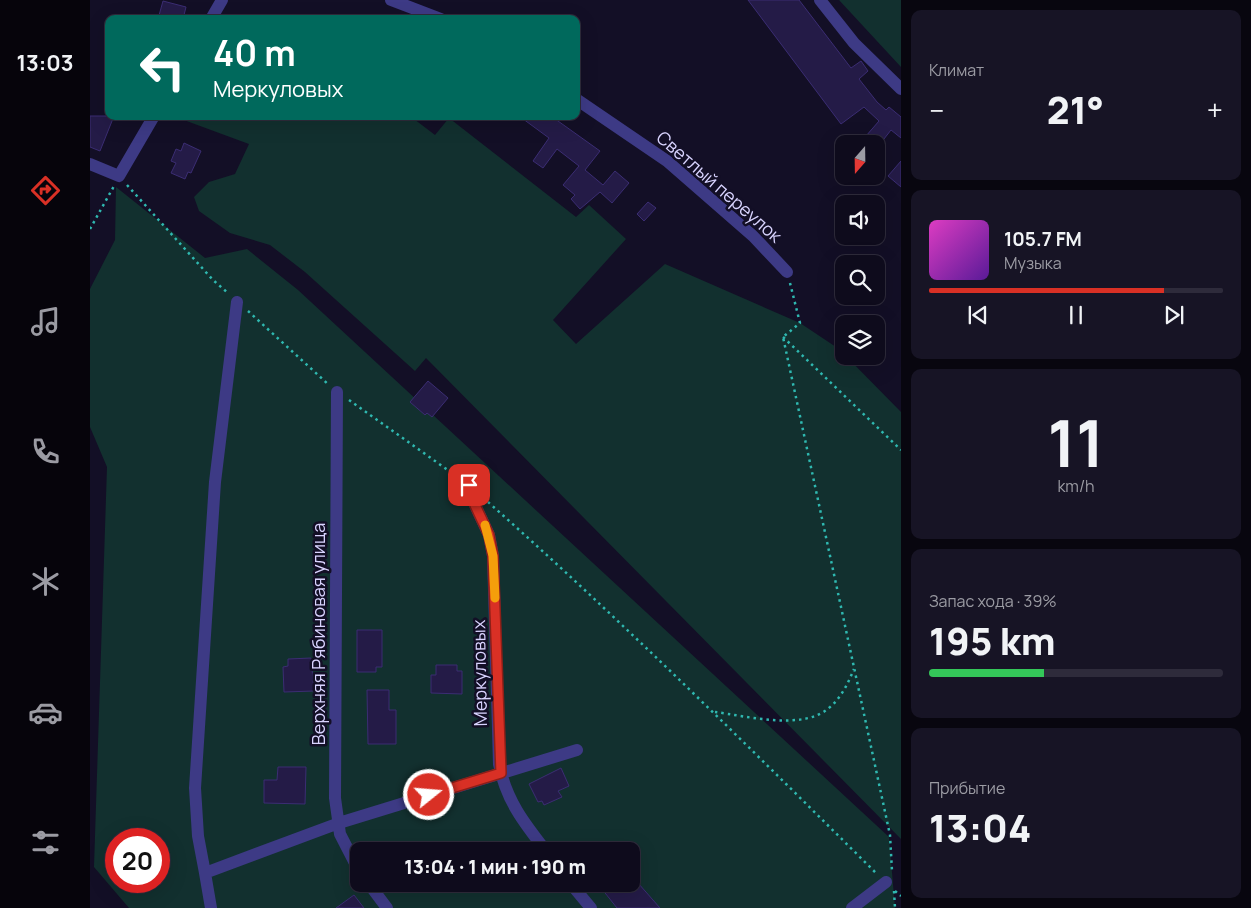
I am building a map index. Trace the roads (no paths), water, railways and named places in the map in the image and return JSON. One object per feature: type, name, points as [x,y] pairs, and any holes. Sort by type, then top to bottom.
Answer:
[{"type":"street","points":[[213,15],[222,0]]},
{"type":"street","points":[[391,0],[430,15]]},
{"type":"street","points":[[820,0],[854,43],[901,89]]},
{"type":"street","name":"Светлый переулок","points":[[580,102],[667,161],[753,236],[787,272]]},
{"type":"street","points":[[90,164],[119,176],[152,120]]},
{"type":"street","points":[[210,908],[198,836],[195,778],[215,482],[237,302]]},
{"type":"street","name":"Верхняя Рябиновая улица","points":[[338,392],[335,798],[340,834],[350,853]]},
{"type":"street","name":"Меркуловых","points":[[469,485],[468,490],[489,535],[493,556],[501,773],[505,790],[516,812],[539,842]]},
{"type":"street","points":[[205,873],[338,823],[577,750]]},
{"type":"street","points":[[852,908],[886,882]]},
{"type":"street","points":[[375,892],[387,908]]},
{"type":"street","points":[[578,892],[590,908]]}]
